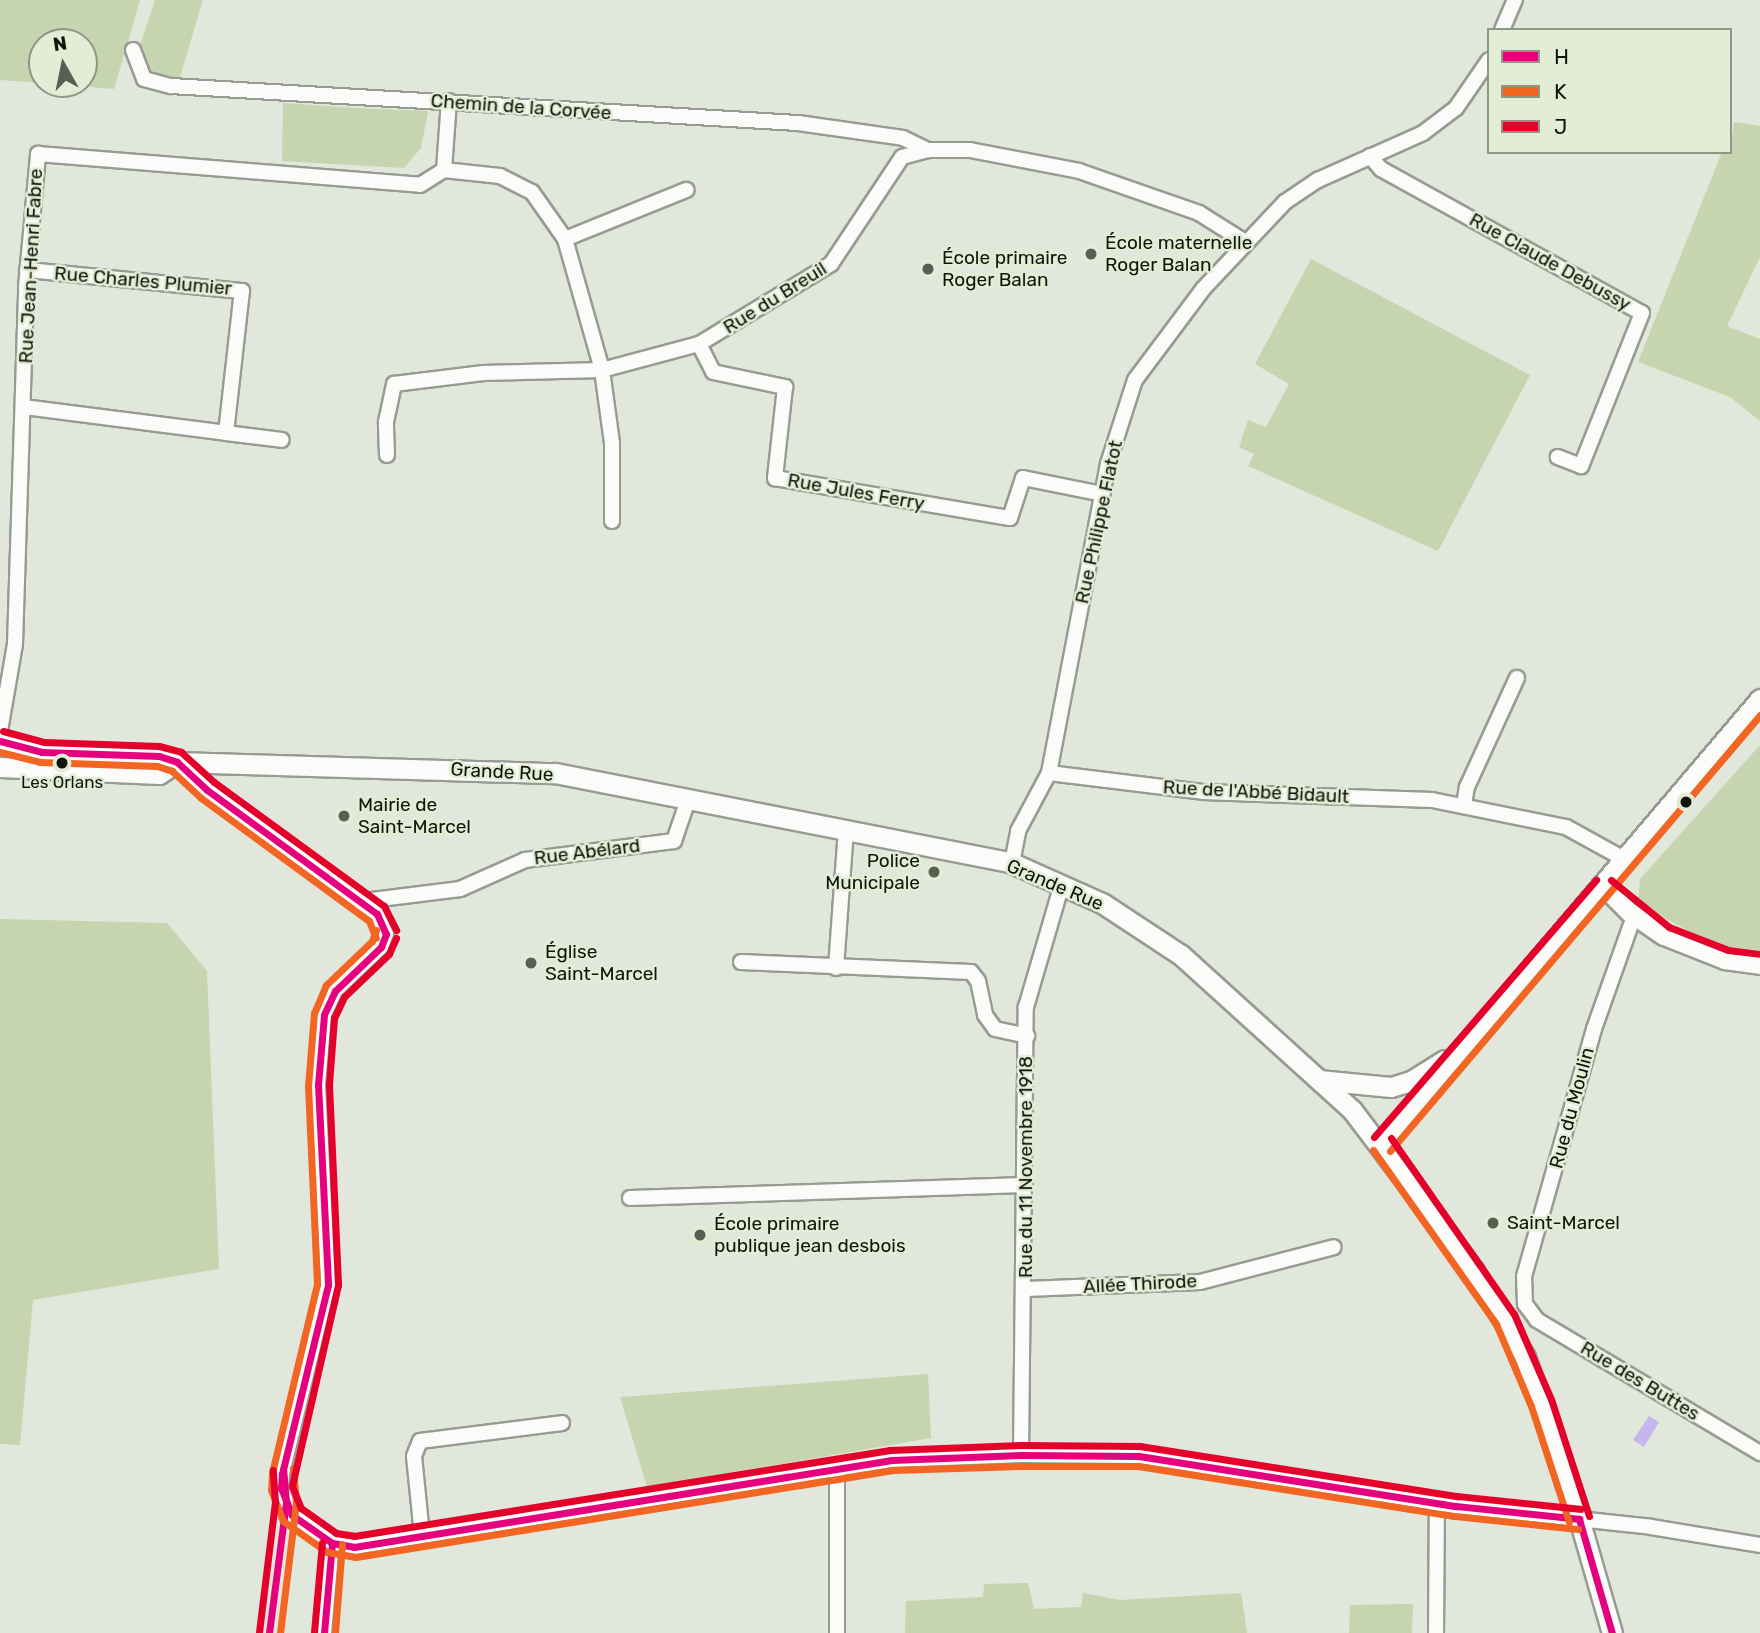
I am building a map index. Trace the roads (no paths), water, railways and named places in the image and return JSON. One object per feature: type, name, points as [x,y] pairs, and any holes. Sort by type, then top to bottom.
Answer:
[{"type":"main road","points":[[1382,1144],[1604,887],[1760,699]]},
{"type":"main road","name":"Grande Rue","points":[[3,740],[159,756],[177,762],[555,773],[689,797],[1012,863],[1062,884],[1147,929],[1175,950],[1319,1080],[1382,1144],[1505,1319],[1537,1391],[1612,1633]]},
{"type":"main road","points":[[0,766],[9,758],[3,740]]},
{"type":"main road","name":"Grande Rue","points":[[0,766],[159,774],[177,762]]},
{"type":"main road","points":[[1319,1080],[1391,1087],[1429,1071],[1467,1043]]},
{"type":"street","points":[[1504,28],[1515,0]]},
{"type":"street","name":"Chemin de la Corvée","points":[[133,50],[144,79],[171,86],[798,123],[903,138],[928,150]]},
{"type":"street","name":"Rue Philippe Flatot","points":[[1012,863],[1018,831],[1049,773],[1102,494],[1135,380],[1245,242],[1285,202],[1318,180],[1423,133],[1456,108],[1487,63]]},
{"type":"street","points":[[449,101],[444,170],[500,176],[532,192],[565,239],[602,370],[612,443],[612,521]]},
{"type":"street","name":"Rue du Breuil","points":[[387,456],[386,422],[394,384],[449,375],[602,370],[699,344],[831,264],[902,157],[928,150],[970,150],[1079,171],[1199,213],[1245,242]]},
{"type":"street","name":"Rue Jean-Henri Fabre","points":[[3,740],[15,644],[27,270],[38,154],[420,185],[444,170]]},
{"type":"street","name":"Rue Claude Debussy","points":[[1370,156],[1381,169],[1642,313],[1581,466],[1558,457]]},
{"type":"street","points":[[565,239],[686,190]]},
{"type":"street","name":"Rue Charles Plumier","points":[[27,270],[242,290],[226,433]]},
{"type":"street","name":"Rue Jules Ferry","points":[[699,344],[713,372],[785,387],[775,478],[1010,518],[1023,478],[1102,494]]},
{"type":"street","points":[[24,407],[282,440]]},
{"type":"street","points":[[1464,805],[1466,787],[1517,678]]},
{"type":"street","points":[[177,762],[207,790],[362,906],[377,914],[386,934],[381,947],[335,991],[324,1014],[321,1040],[318,1085],[328,1285],[281,1488],[292,1515],[326,1540],[354,1547],[892,1460],[1021,1455],[1139,1456],[1437,1503],[1760,1545]]},
{"type":"street","name":"Rue de l'Abbé Bidault","points":[[1049,773],[1203,792],[1397,798],[1464,805],[1566,827],[1626,860]]},
{"type":"street","name":"Rue Abélard","points":[[362,906],[372,900],[460,889],[525,860],[674,841],[689,797]]},
{"type":"street","points":[[836,968],[846,828]]},
{"type":"street","name":"Rue du 11 Novembre 1918","points":[[1021,1455],[1026,1289],[1026,1007],[1062,884]]},
{"type":"street","points":[[1604,887],[1634,916],[1697,950],[1760,965]]},
{"type":"street","name":"Rue du Moulin","points":[[1525,1304],[1524,1276],[1594,1028],[1634,916]]},
{"type":"street","points":[[741,962],[971,972],[978,981],[985,1015],[995,1029],[1027,1036]]},
{"type":"street","points":[[630,1198],[1025,1185]]},
{"type":"street","name":"Allée Thirode","points":[[1026,1289],[1200,1282],[1334,1247]]},
{"type":"street","name":"Rue des Buttes","points":[[1525,1304],[1537,1320],[1760,1453]]},
{"type":"street","points":[[422,1535],[416,1444],[562,1423]]},
{"type":"street","points":[[837,1470],[837,1633]]},
{"type":"street","points":[[1436,1633],[1437,1503]]},
{"type":"street","points":[[324,1633],[326,1540]]},
{"type":"place","name":"École maternelle Roger Balan","points":[[1091,254]]},
{"type":"place","name":"École primaire Roger Balan","points":[[928,269]]},
{"type":"place","name":"Les Orlans","points":[[62,763]]},
{"type":"place","name":"Mairie de Saint-Marcel","points":[[344,816]]},
{"type":"place","name":"Police Municipale","points":[[934,872]]},
{"type":"place","name":"Église Saint-Marcel","points":[[531,963]]},
{"type":"place","name":"Saint-Marcel","points":[[1493,1223]]},
{"type":"place","name":"École primaire publique jean desbois","points":[[700,1235]]}]
